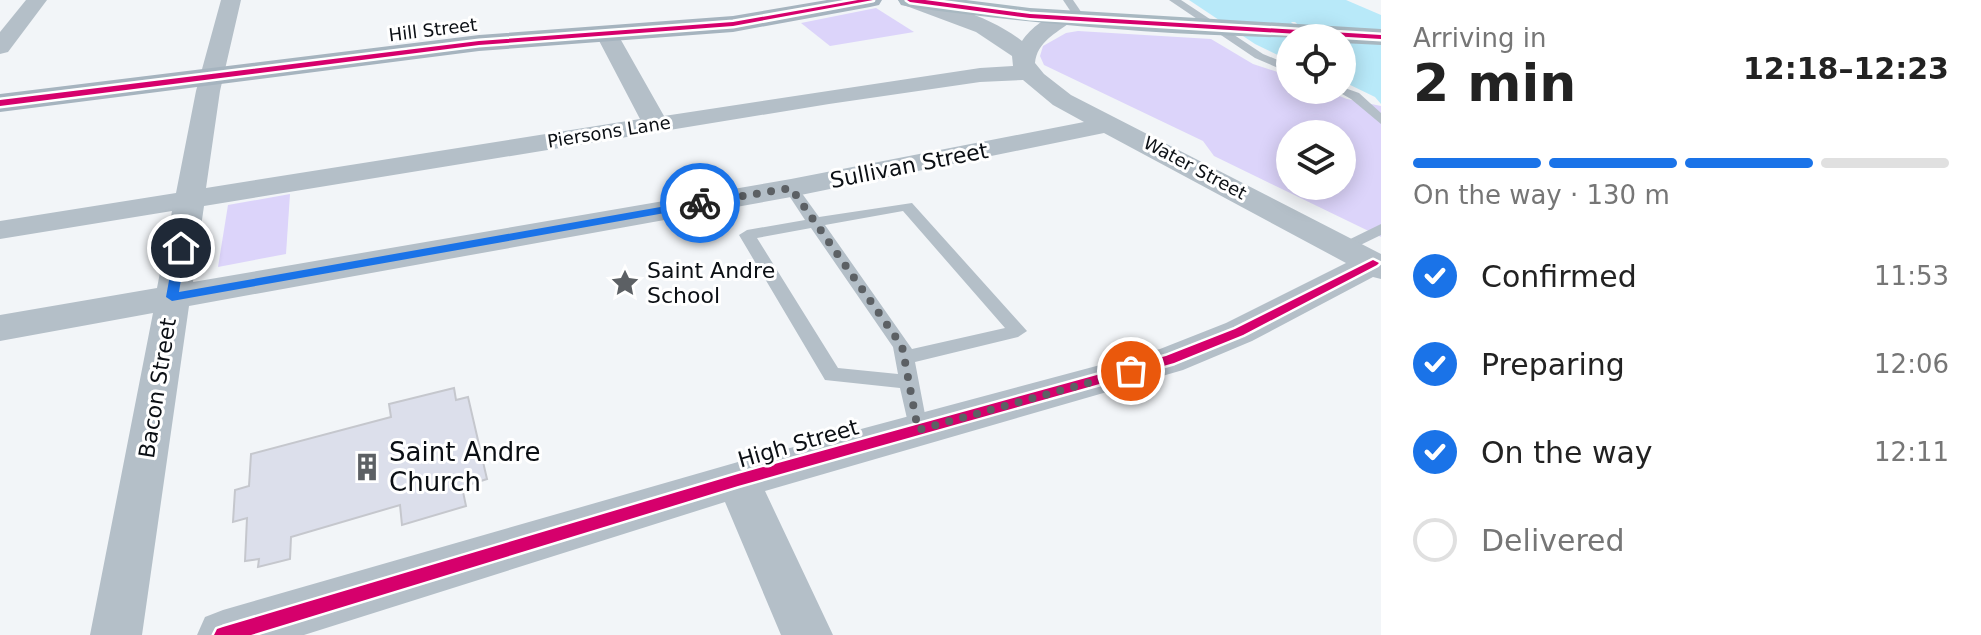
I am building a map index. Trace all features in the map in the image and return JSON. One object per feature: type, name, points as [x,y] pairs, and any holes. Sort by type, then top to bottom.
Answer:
[{"type":"main road","points":[[909,0],[969,10],[1071,12],[1191,26],[1381,37]]},
{"type":"street","points":[[0,47],[37,0]]},
{"type":"street","name":"Bacon Street","points":[[116,635],[189,200],[212,76],[231,0]]},
{"type":"street","name":"Hill Street","points":[[0,103],[479,43],[733,24],[870,0]]},
{"type":"street","name":"Water Street","points":[[909,0],[937,12],[973,20],[997,32],[1062,100],[1369,252]]},
{"type":"street","points":[[1027,63],[1035,38],[1071,12]]},
{"type":"street","points":[[606,33],[656,125]]},
{"type":"street","name":"Piersons Lane","points":[[0,230],[980,75],[1027,63]]},
{"type":"street","name":"Sullivan Street","points":[[0,328],[791,188],[1078,132],[1108,123]]},
{"type":"street","name":"High Street","points":[[223,635],[738,480],[1170,360],[1204,348],[1369,252]]},
{"type":"street","points":[[738,480],[807,635]]},
{"type":"lane","points":[[1174,0],[1259,56],[1276,63]]},
{"type":"lane","points":[[1356,97],[1381,120]]},
{"type":"lane","points":[[791,188],[902,346],[918,430]]},
{"type":"lane","points":[[905,357],[1018,331],[907,206],[747,235],[832,375],[910,382]]},
{"type":"shaded area","points":[[876,8],[914,32],[830,46],[801,23]]},
{"type":"shaded area","points":[[1078,31],[1211,39],[1253,64],[1276,71],[1276,104],[1356,104],[1356,101],[1381,106],[1381,237],[1305,200],[1356,200],[1356,120],[1276,120],[1276,186],[1214,156],[1203,141],[1044,65],[1040,56],[1043,46],[1066,33]]},
{"type":"shaded area","points":[[290,194],[286,254],[218,267],[228,205]]},
{"type":"water","points":[[1189,0],[1346,0],[1381,15],[1381,104],[1375,97],[1356,88],[1356,24],[1276,24],[1276,54],[1255,44]]},
{"type":"building","name":"Saint Andre Church","points":[[454,388],[456,400],[468,397],[487,479],[462,487],[466,506],[402,525],[400,505],[291,537],[290,559],[258,567],[259,559],[245,561],[247,518],[233,522],[235,490],[249,486],[251,454],[391,417],[389,404]]},
{"type":"cycle path","points":[[0,103],[479,43],[733,24],[870,0]]},
{"type":"cycle path","points":[[910,0],[1030,16],[1381,37]]},
{"type":"cycle path","points":[[223,635],[738,480],[1170,360],[1239,332],[1373,263]]},
{"type":"way so far","points":[[700,203],[791,188],[902,346],[918,430],[1131,371]]},
{"type":"place","name":"Saint Andre School","points":[[625,283]]},
{"type":"place","name":"Saint Andre Church","points":[[367,467]]},
{"type":"route","points":[[181,248],[172,297],[700,203]]}]
